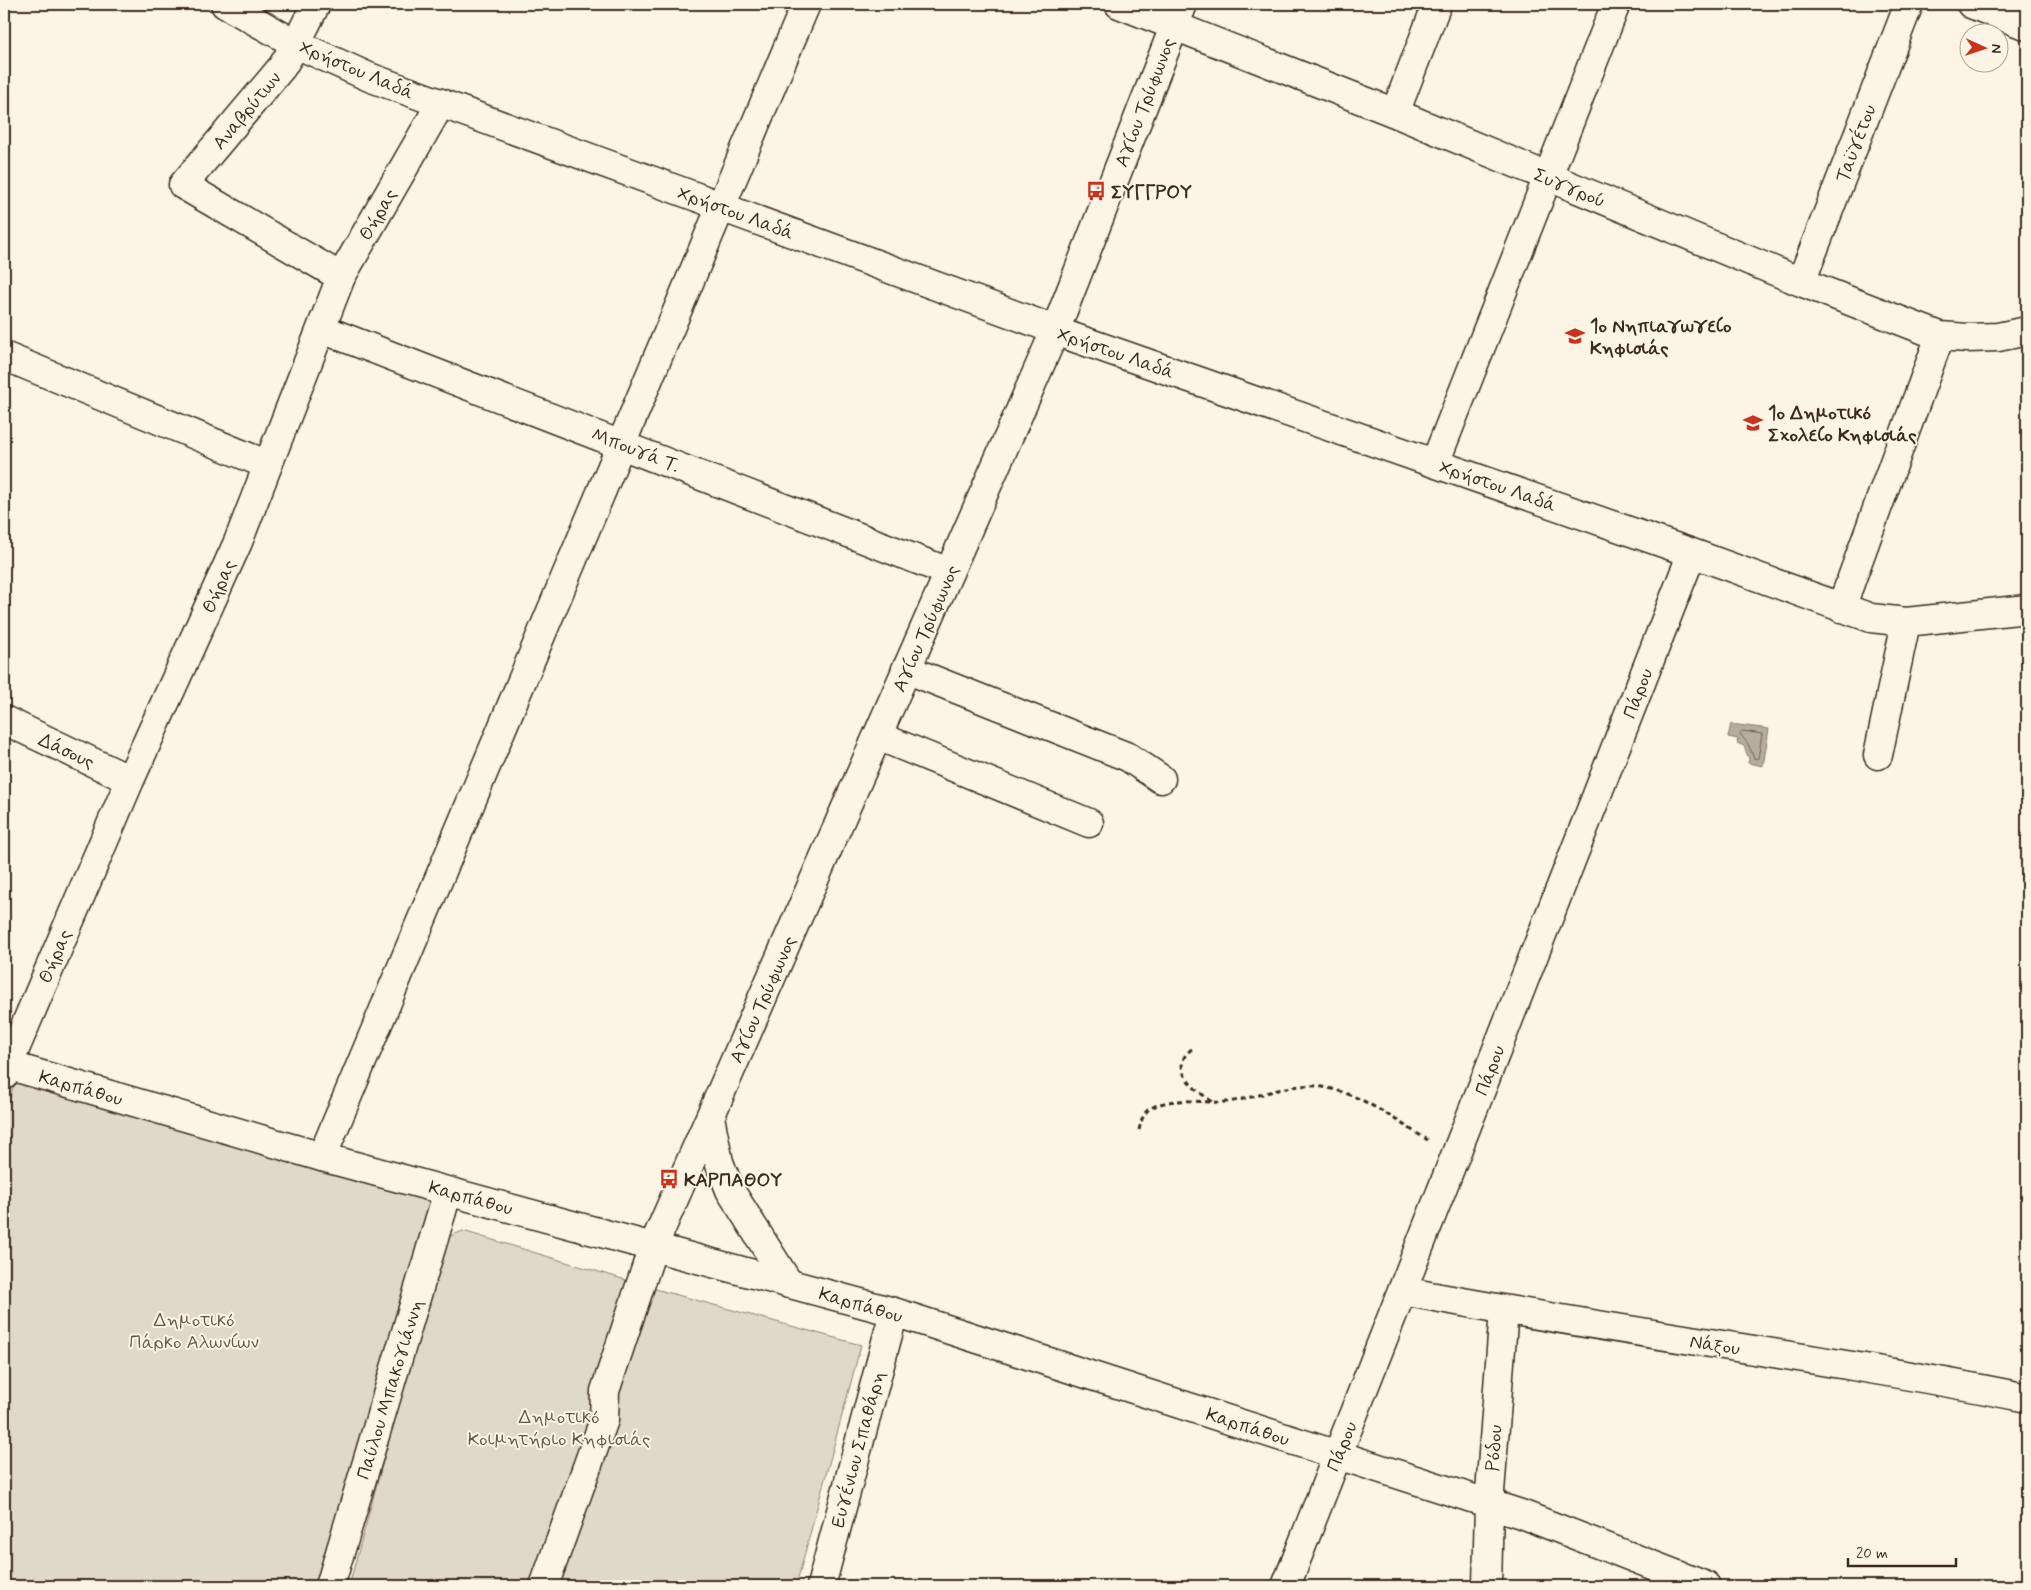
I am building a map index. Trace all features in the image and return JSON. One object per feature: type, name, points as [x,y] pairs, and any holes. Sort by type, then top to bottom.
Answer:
[{"type":"street","name":"Χρήστου Λαδά","points":[[225,4],[296,44],[369,77],[1055,330],[1692,553],[1841,608],[1872,618],[1906,622],[2027,609]]},
{"type":"street","name":"Αναβρύτων","points":[[316,4],[282,67],[183,185],[341,277]]},
{"type":"street","points":[[322,1157],[806,4]]},
{"type":"street","name":"Συγγρού","points":[[1120,4],[1178,15],[1396,113],[1549,178],[1801,282],[1940,336],[1967,338],[1998,337],[2027,331]]},
{"type":"street","points":[[1396,113],[1437,4]]},
{"type":"street","points":[[1435,463],[1549,178],[1616,4]]},
{"type":"street","name":"Ταϋγέτου","points":[[1801,282],[1909,4]]},
{"type":"street","points":[[1971,4],[2027,26]]},
{"type":"street","name":"Αγίου Τρύφωνος","points":[[544,1586],[604,1420],[605,1391],[653,1247],[1055,330],[1178,15]]},
{"type":"street","name":"Θήρας","points":[[5,1068],[130,780],[238,542],[341,277],[441,103]]},
{"type":"street","name":"Μπουγά Τ.","points":[[322,329],[949,572]]},
{"type":"street","points":[[1841,608],[1940,336]]},
{"type":"street","points":[[4,356],[268,465]]},
{"type":"street","name":"Πάρου","points":[[1286,1586],[1692,553]]},
{"type":"street","points":[[1878,755],[1906,622]]},
{"type":"street","points":[[906,669],[1128,757],[1160,779]]},
{"type":"street","name":"Δάσους","points":[[4,720],[130,780]]},
{"type":"street","points":[[878,736],[1089,823]]},
{"type":"street","name":"Καρπάθου","points":[[5,1068],[322,1157],[894,1312],[1521,1514],[1692,1583]]},
{"type":"street","points":[[710,1117],[720,1162],[730,1190],[788,1284]]},
{"type":"street","name":"Παύλου Μπακογιάννη","points":[[330,1586],[448,1191]]},
{"type":"street","name":"Νάξου","points":[[1403,1291],[1504,1310],[1935,1380],[2027,1398]]},
{"type":"street","name":"Ρόδου","points":[[1488,1586],[1489,1505],[1504,1310]]},
{"type":"street","name":"Ευγένιου Σπαθάρη","points":[[821,1586],[894,1312]]},
{"type":"path","points":[[1192,1049],[1184,1057],[1182,1065],[1184,1073],[1194,1087],[1213,1102]]},
{"type":"path","points":[[1139,1130],[1143,1117],[1150,1108],[1177,1101],[1226,1102],[1284,1089],[1315,1086],[1366,1101],[1455,1157]]},
{"type":"green space","name":"Δημοτικό Πάρκο Αλωνίων","points":[[16,1078],[433,1201],[316,1586],[4,1586],[4,1115]]},
{"type":"green space","name":"Δημοτικό Κοιμητήριο Κηφισιάς","points":[[463,1231],[659,1290],[861,1345],[796,1586],[349,1586],[440,1253],[450,1236]]},
{"type":"water","points":[[1731,724],[1769,729],[1763,766],[1748,763],[1749,759],[1744,746],[1737,743],[1738,739],[1728,737]]},
{"type":"place","name":"ΣΥΓΓΡΟΥ","points":[[1096,191]]},
{"type":"place","name":"1ο Νηπιαγωγείο Κηφισιάς","points":[[1575,336]]},
{"type":"place","name":"1ο Δημοτικό Σχολείο Κηφισιάς","points":[[1753,423]]},
{"type":"place","name":"ΚΑΡΠΑΘΟΥ","points":[[669,1179]]}]
